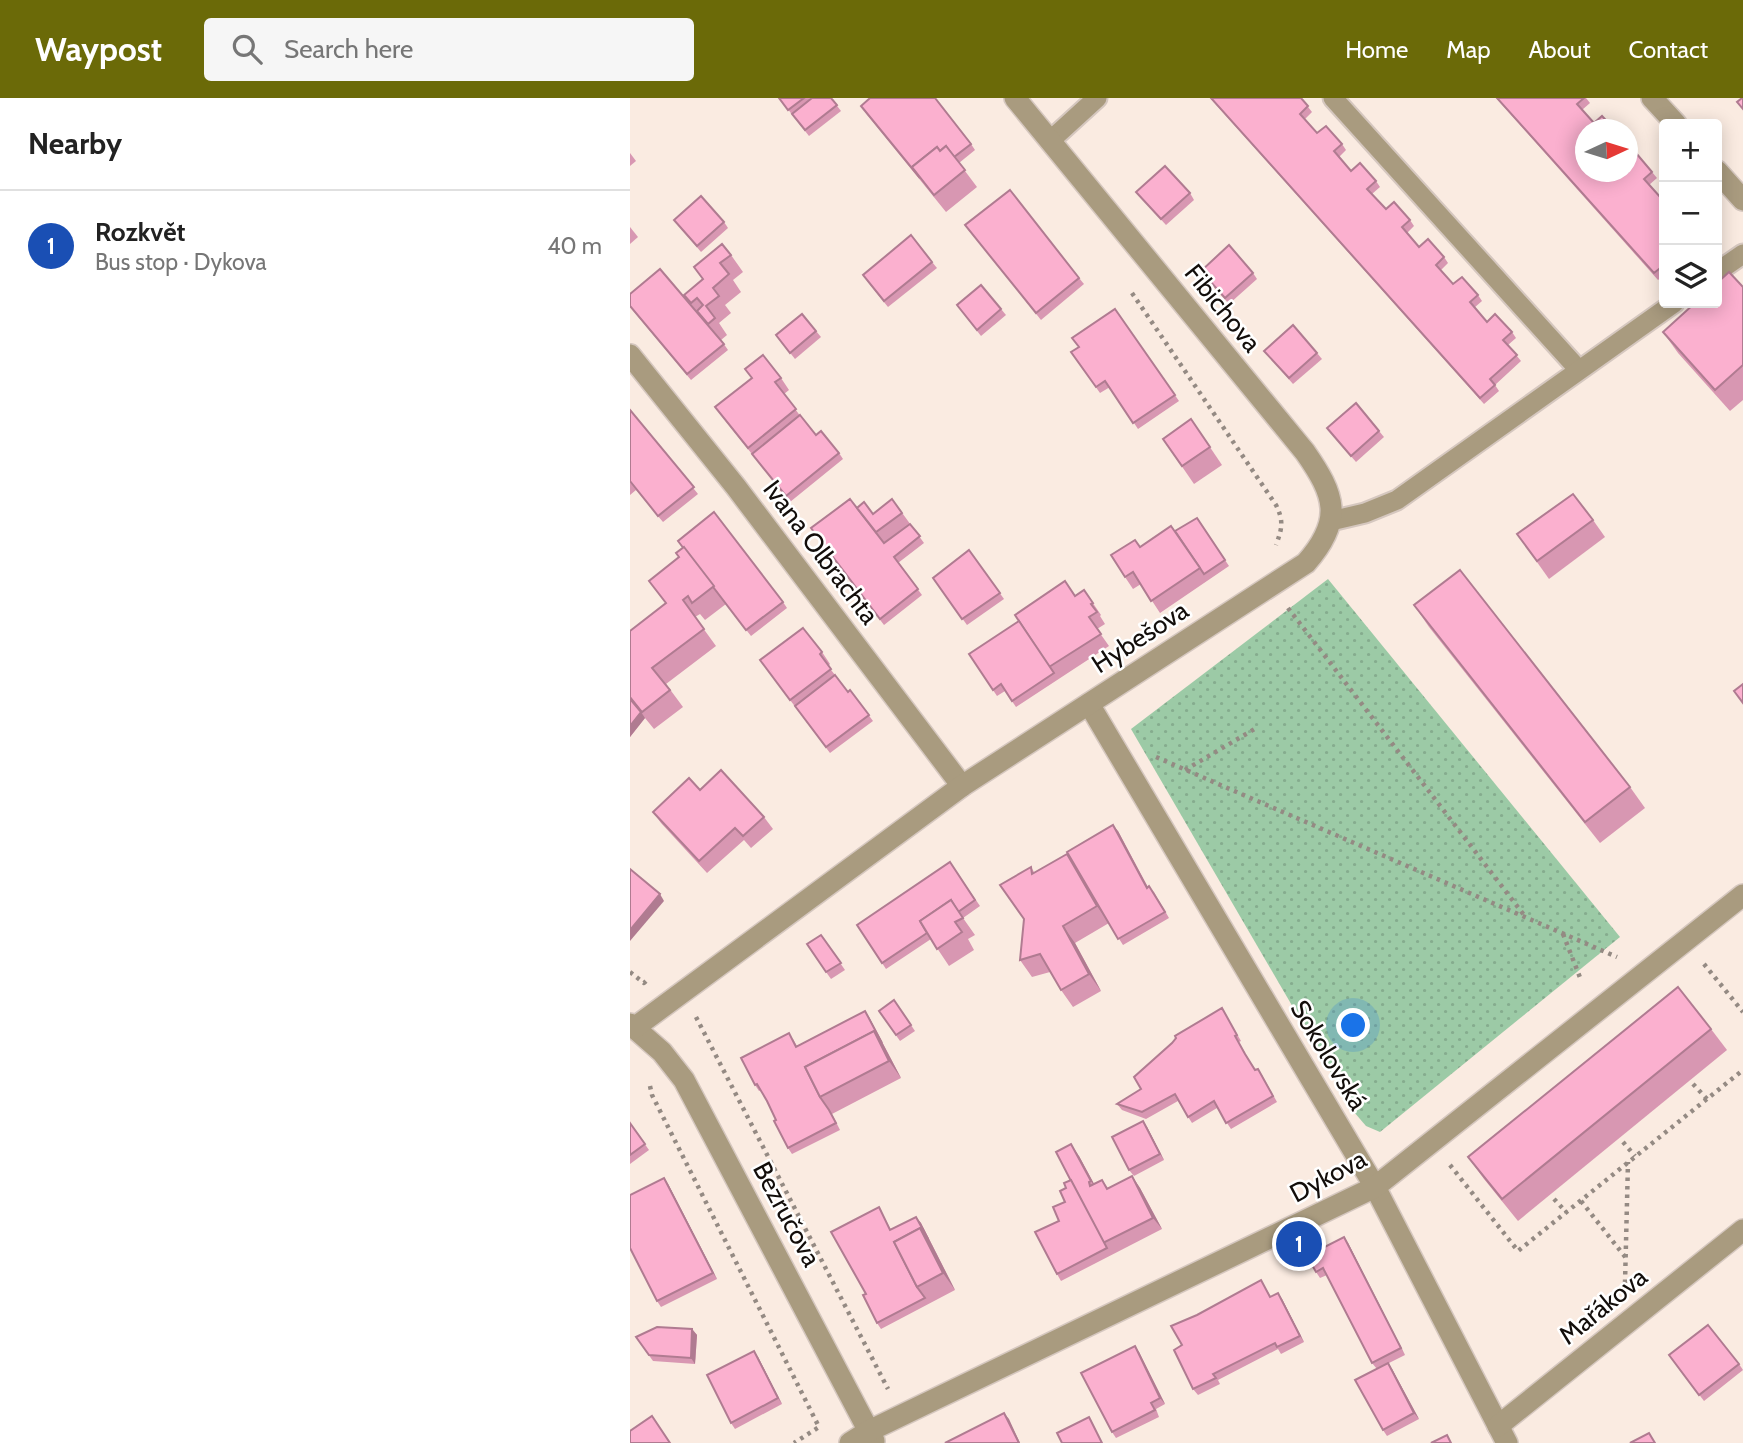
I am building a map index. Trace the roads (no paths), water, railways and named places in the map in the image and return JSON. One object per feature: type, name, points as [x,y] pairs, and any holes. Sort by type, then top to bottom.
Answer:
[{"type":"street","name":"Fibichova","points":[[1015,98],[1305,452],[1329,492],[1331,521]]},
{"type":"street","points":[[1652,98],[1671,119]]},
{"type":"street","points":[[1722,177],[1743,200]]},
{"type":"street","name":"Ivana Olbrachta","points":[[630,355],[736,487],[962,786]]},
{"type":"street","name":"Hybešova","points":[[632,1026],[962,786],[1306,563],[1321,546],[1331,521]]},
{"type":"street","name":"Sokolovská","points":[[1089,704],[1374,1187],[1503,1435]]},
{"type":"street","name":"Dykova","points":[[850,1443],[872,1437],[902,1415],[1374,1187],[1743,895]]},
{"type":"street","name":"Bezručova","points":[[632,1026],[662,1052],[684,1080],[872,1437]]},
{"type":"street","name":"Mařákova","points":[[1503,1435],[1743,1230]]},
{"type":"lane","points":[[1051,140],[1097,98]]},
{"type":"lane","points":[[1333,98],[1578,370]]},
{"type":"lane","points":[[1722,269],[1743,254]]},
{"type":"lane","points":[[1331,521],[1365,513],[1398,499],[1667,308]]},
{"type":"place","name":"Rozkvět","points":[[1299,1244]]}]
